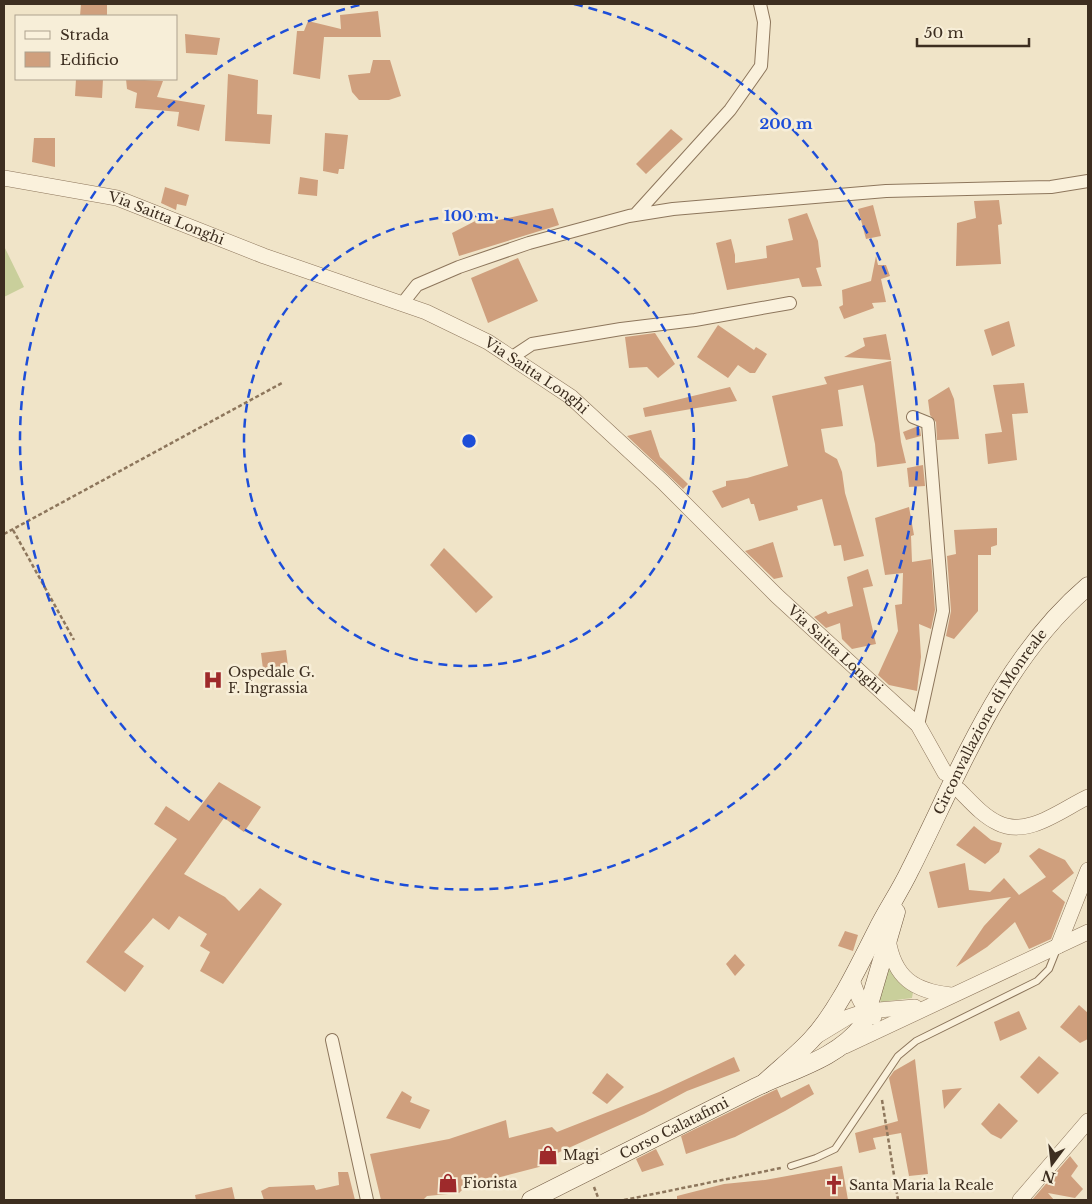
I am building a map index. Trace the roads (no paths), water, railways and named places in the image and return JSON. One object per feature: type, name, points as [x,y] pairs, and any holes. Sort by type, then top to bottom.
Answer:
[{"type":"main road","name":"Circonvallazione di Monreale","points":[[910,871],[954,778],[989,713],[1025,655],[1059,615],[1088,586]]},
{"type":"main road","points":[[763,1084],[834,1052],[855,1035],[863,1025],[910,871]]},
{"type":"main road","points":[[763,1084],[811,1040],[852,980],[910,871]]},
{"type":"main road","name":"Corso Calatafimi","points":[[531,1200],[763,1084]]},
{"type":"street","points":[[635,215],[730,110],[761,66],[764,22],[760,4]]},
{"type":"street","name":"Via Saitta Longhi","points":[[4,178],[117,198],[264,256],[426,312],[488,342],[571,398],[663,482],[776,596],[918,725],[945,773]]},
{"type":"street","points":[[402,304],[417,285],[459,268],[529,243],[635,215],[673,209],[886,191],[1051,187],[1088,181]]},
{"type":"street","points":[[511,358],[532,344],[621,328],[695,320],[790,303]]},
{"type":"street","points":[[913,417],[928,423],[944,611],[932,652],[918,725]]},
{"type":"street","points":[[959,790],[981,811],[999,824],[1026,828],[1048,819],[1088,797]]},
{"type":"street","points":[[1058,946],[1088,870]]},
{"type":"street","points":[[834,1052],[893,1022],[953,996],[1088,932]]},
{"type":"street","points":[[888,938],[896,969],[909,982],[921,989],[953,996]]},
{"type":"street","points":[[852,980],[858,998],[866,1011],[880,1021],[893,1022]]},
{"type":"street","points":[[811,1040],[848,1017],[866,1011],[932,1004]]},
{"type":"street","points":[[332,1040],[367,1200]]},
{"type":"street","points":[[1020,1200],[1088,1121]]},
{"type":"lane","points":[[791,1166],[816,1158],[835,1148],[876,1085],[898,1056],[916,1041],[1037,981],[1049,969],[1058,946]]},
{"type":"place","name":"Ospedale G. F. Ingrassia","points":[[213,680]]},
{"type":"place","name":"Magi","points":[[548,1155]]},
{"type":"place","name":"Fiorista","points":[[448,1183]]},
{"type":"place","name":"Santa Maria la Reale","points":[[834,1185]]}]
